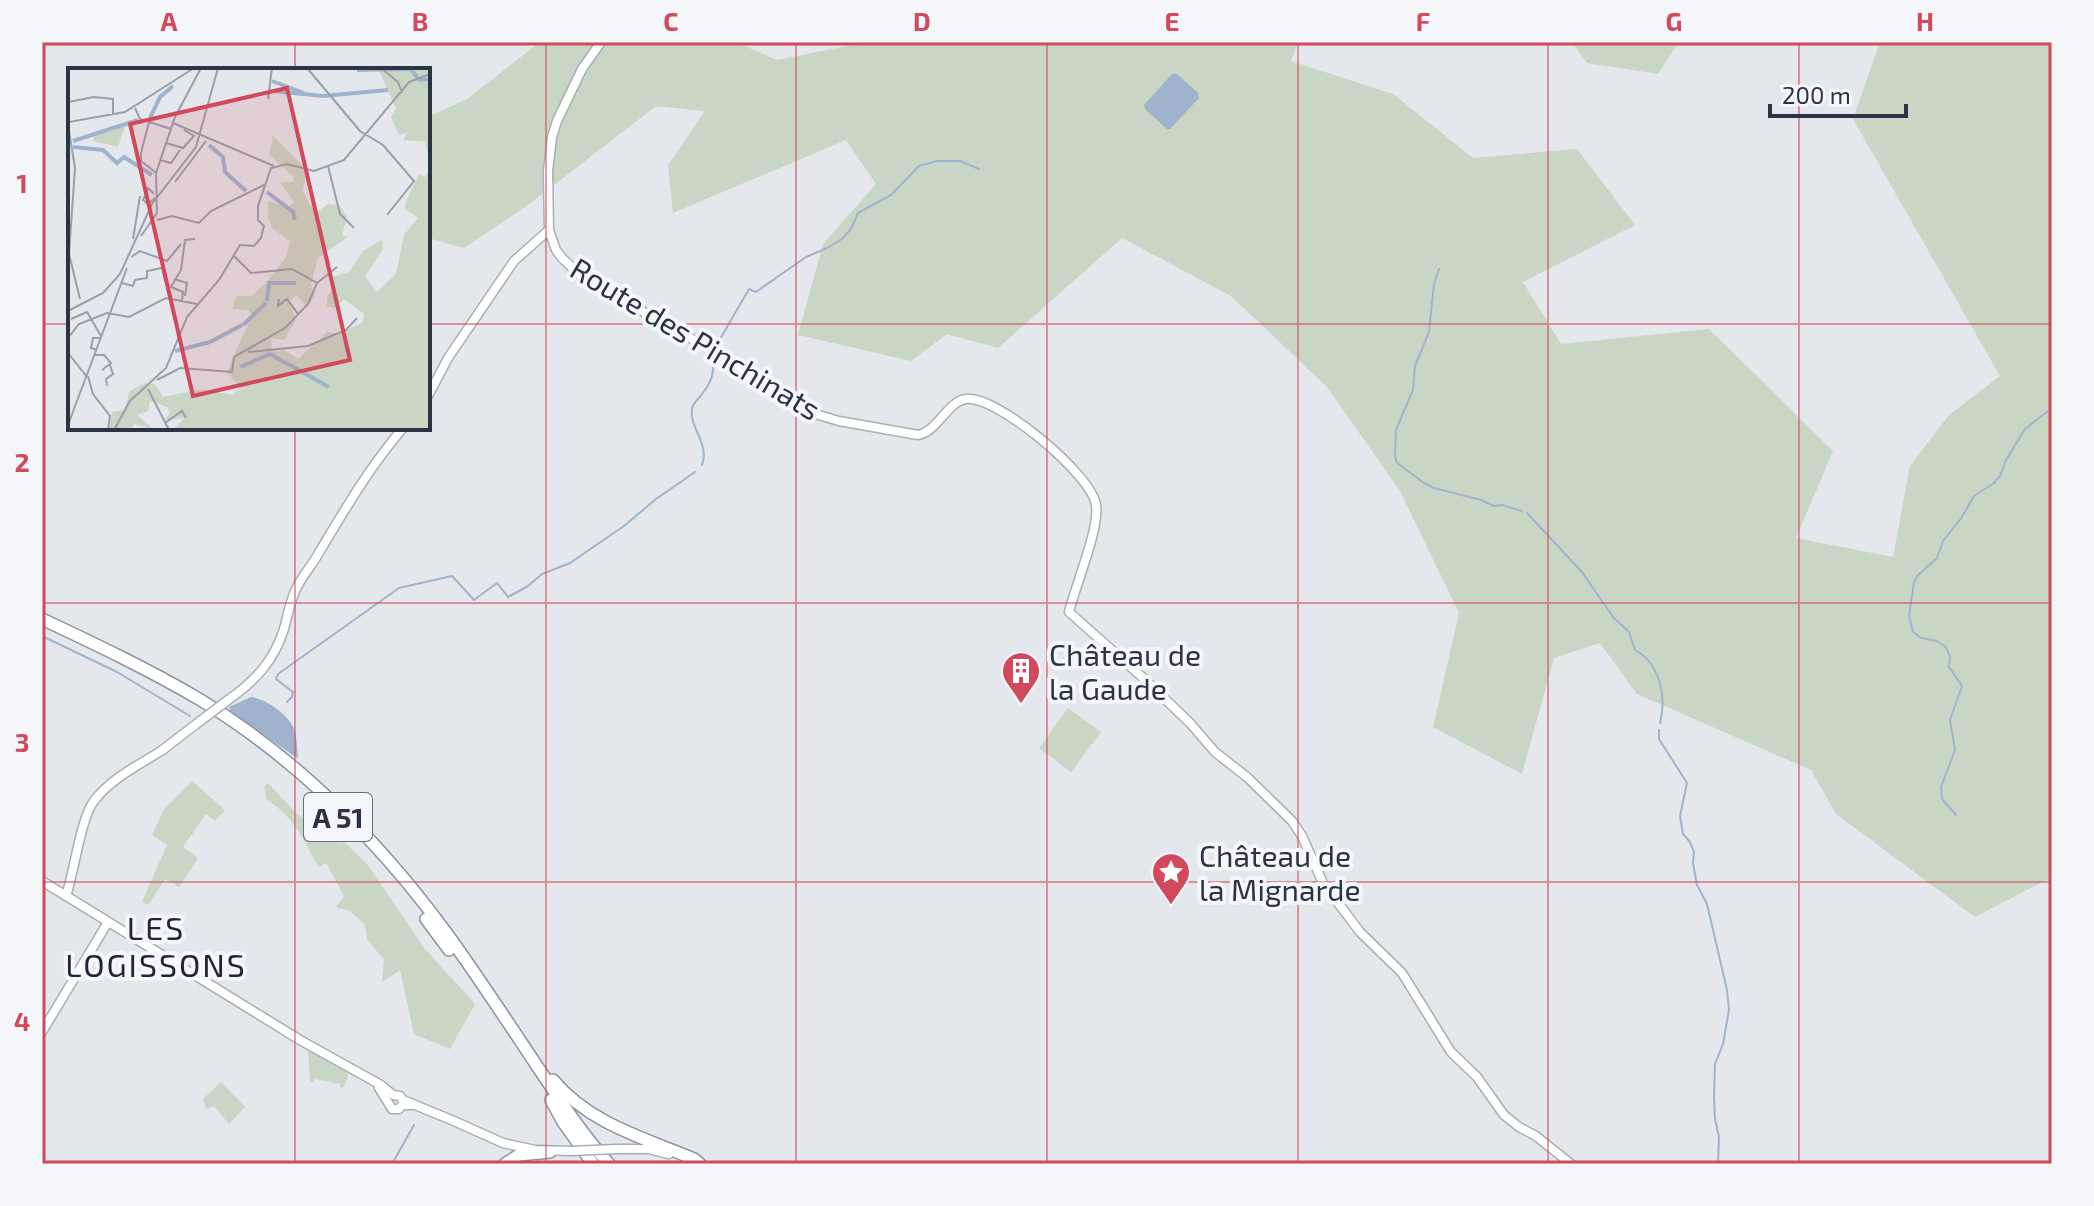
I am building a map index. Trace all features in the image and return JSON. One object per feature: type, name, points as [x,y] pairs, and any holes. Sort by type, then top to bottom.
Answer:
[{"type":"highway","name":"A 51","points":[[42,619],[143,668],[200,700],[312,783],[394,867],[444,931],[571,1116],[609,1164]]},
{"type":"highway","name":"A 51","points":[[42,626],[175,693],[246,740],[308,789],[345,824],[415,904],[551,1100],[600,1164]]},
{"type":"highway","points":[[444,931],[465,955],[547,1073],[575,1102],[595,1117],[694,1159],[698,1164]]},
{"type":"highway","points":[[551,1100],[593,1164]]},
{"type":"highway","points":[[505,1164],[519,1155],[550,1152]]},
{"type":"street","name":"Route des Pinchinats","points":[[601,42],[582,69],[554,129],[549,153],[549,230],[562,258],[583,278],[672,330],[710,347],[781,396],[812,413],[918,435],[928,432],[960,402],[971,399],[1013,417],[1051,446],[1092,493],[1097,507],[1095,524],[1069,612],[1141,676],[1215,752],[1249,779],[1292,821],[1334,900],[1360,932],[1402,973],[1451,1052],[1477,1077],[1504,1115],[1571,1164]]},
{"type":"street","points":[[430,392],[448,358],[514,261],[549,230]]},
{"type":"street","points":[[87,817],[106,795],[251,683],[265,667],[285,627],[299,583],[358,487],[401,430]]},
{"type":"street","points":[[66,896],[93,802],[115,781],[164,749]]},
{"type":"street","points":[[56,890],[66,884],[72,874]]},
{"type":"street","points":[[42,881],[300,1040],[374,1081],[391,1098],[400,1096],[402,1103],[414,1104],[503,1143],[550,1152],[649,1149],[698,1164]]},
{"type":"street","points":[[42,1032],[108,922]]},
{"type":"green space","points":[[540,42],[736,42],[777,60],[867,42],[1298,42],[1291,61],[1393,94],[1473,158],[1577,149],[1635,225],[1523,282],[1561,344],[1709,329],[1833,451],[1796,538],[1893,557],[1910,466],[1949,415],[2000,376],[1853,119],[1880,42],[2052,42],[2052,877],[1975,917],[1836,814],[1811,770],[1637,694],[1600,643],[1554,658],[1522,774],[1433,727],[1459,613],[1400,491],[1327,387],[1231,296],[1122,238],[998,348],[947,334],[911,361],[798,335],[823,244],[876,184],[846,140],[673,213],[668,165],[705,111],[656,106],[532,202],[464,248],[430,239],[430,116],[467,99]]},
{"type":"green space","points":[[1572,42],[1679,42],[1658,74],[1587,63]]},
{"type":"green space","points":[[1068,708],[1101,732],[1071,772],[1039,748]]},
{"type":"green space","points":[[192,781],[225,810],[215,821],[206,814],[183,847],[198,858],[179,887],[165,879],[148,905],[142,902],[167,845],[152,835],[164,809]]},
{"type":"green space","points":[[268,783],[296,813],[339,843],[344,842],[367,864],[425,949],[475,1004],[450,1049],[414,1034],[400,970],[382,982],[384,960],[367,939],[365,925],[350,911],[336,907],[344,896],[326,863],[318,867],[291,821],[267,800],[264,787]]},
{"type":"green space","points":[[308,1049],[347,1072],[348,1078],[343,1088],[340,1084],[315,1079],[310,1082]]},
{"type":"green space","points":[[221,1082],[245,1107],[229,1124],[214,1106],[206,1109],[203,1099]]},
{"type":"water","points":[[1172,74],[1177,74],[1198,93],[1199,98],[1167,129],[1144,105]]},
{"type":"water","points":[[251,697],[263,700],[287,718],[296,735],[297,758],[231,712],[229,707]]},
{"type":"waterway","points":[[716,346],[749,289],[756,292],[806,257],[842,239],[851,229],[858,213],[891,195],[919,166],[937,161],[960,161],[979,169]]},
{"type":"waterway","points":[[1439,269],[1434,284],[1429,332],[1415,366],[1413,390],[1396,430],[1397,463],[1434,488],[1522,511]]},
{"type":"waterway","points":[[702,465],[702,443],[693,423],[692,409],[711,379],[713,357]]},
{"type":"waterway","points":[[1956,815],[1942,799],[1941,787],[1955,750],[1950,720],[1962,686],[1949,667],[1950,657],[1946,647],[1913,632],[1909,616],[1914,582],[1937,558],[1943,541],[1974,496],[2000,476],[2025,429],[2052,408]]},
{"type":"waterway","points":[[287,702],[293,692],[276,679],[278,674],[399,588],[452,576],[474,600],[497,583],[508,597],[542,574],[570,563],[695,472]]},
{"type":"waterway","points":[[1527,513],[1582,572],[1613,617],[1629,632],[1635,650],[1656,672],[1663,702],[1660,723]]},
{"type":"waterway","points":[[42,636],[117,672],[190,716]]},
{"type":"waterway","points":[[1659,730],[1659,739],[1687,783],[1680,816],[1683,834],[1694,852],[1697,885],[1707,904],[1727,990],[1729,1010],[1723,1044],[1715,1064],[1718,1164]]},
{"type":"waterway","points":[[392,1164],[414,1125]]},
{"type":"place","name":"Château de la Gaude","points":[[1021,705]]},
{"type":"place","name":"Château de la Mignarde","points":[[1171,906]]},
{"type":"district","name":"LES LOGISSONS","points":[[156,946]]}]
